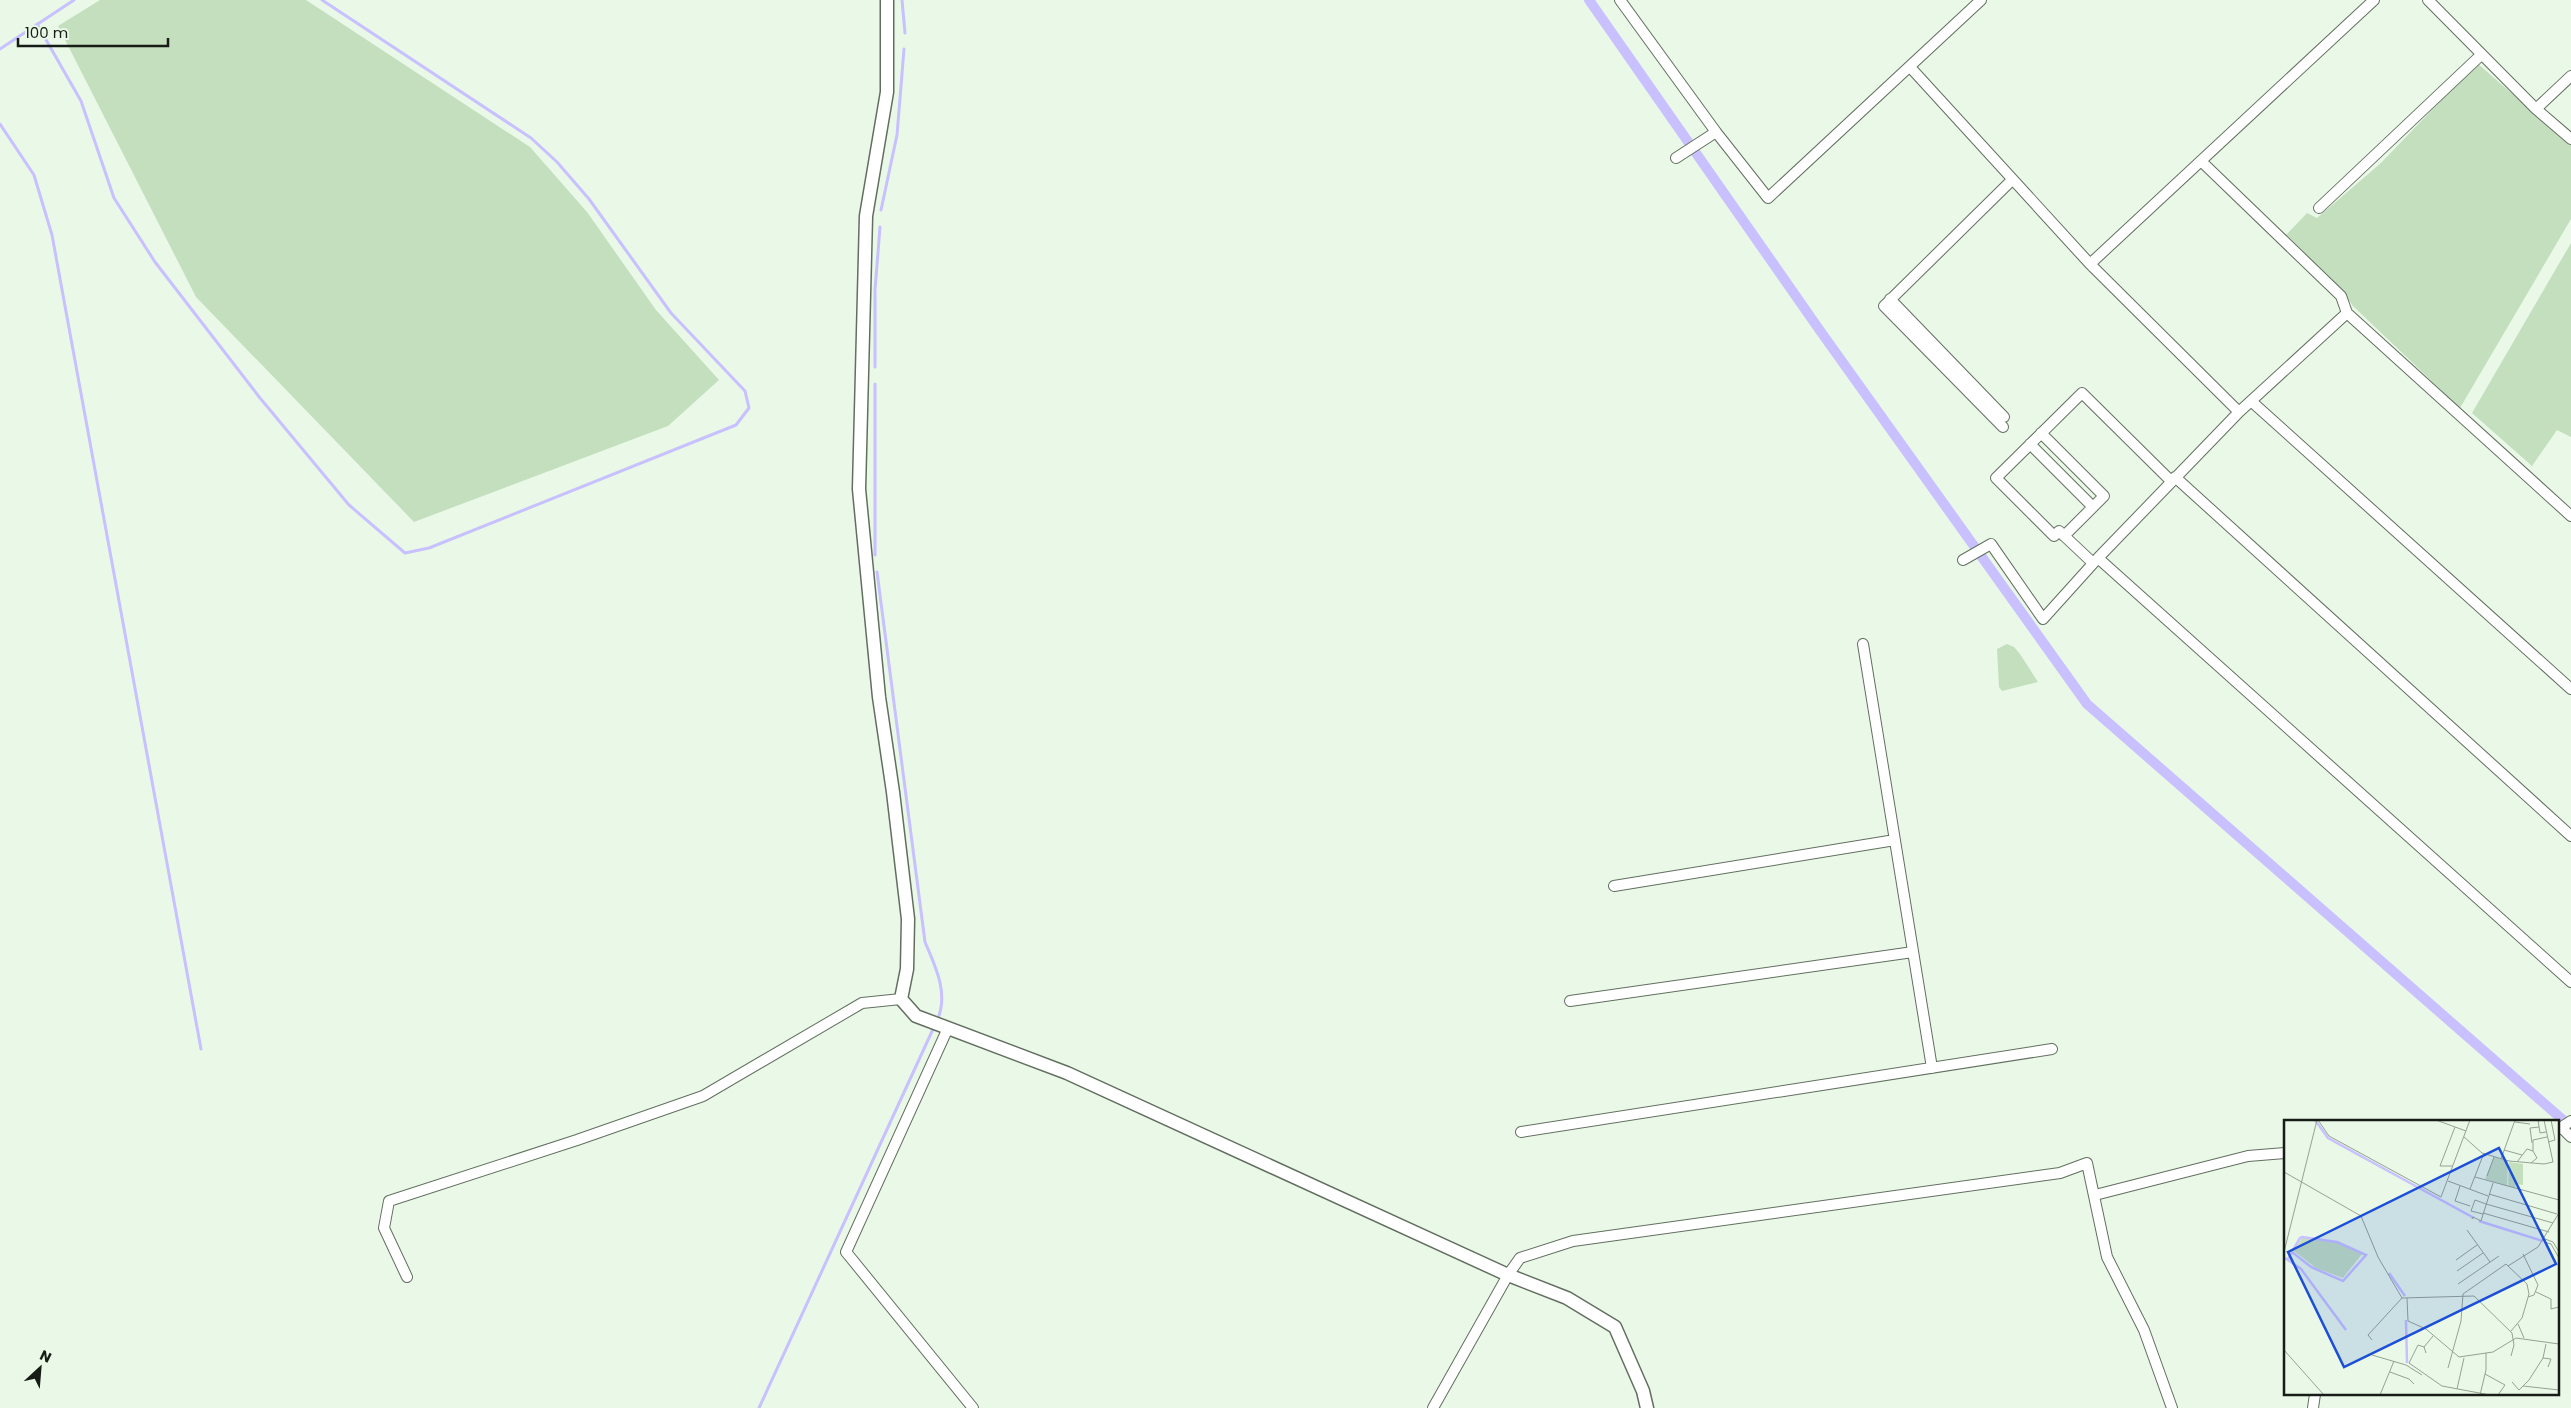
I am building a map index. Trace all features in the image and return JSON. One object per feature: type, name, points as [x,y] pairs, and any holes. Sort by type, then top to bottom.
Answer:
[{"type":"street","points":[[887,0],[887,92],[866,216],[859,489],[879,697],[893,792],[908,919],[907,969],[901,999]]},
{"type":"street","points":[[1620,0],[1716,132],[1768,198],[1981,0]]},
{"type":"street","points":[[2090,264],[2202,162],[2374,0]]},
{"type":"street","points":[[2428,0],[2536,109],[2571,138]]},
{"type":"street","points":[[2319,208],[2481,55]]},
{"type":"street","points":[[1910,67],[2090,264],[2239,412]]},
{"type":"street","points":[[2536,109],[2571,76]]},
{"type":"street","points":[[1676,158],[1716,132]]},
{"type":"street","points":[[2202,162],[2341,296],[2347,313],[2571,516]]},
{"type":"street","points":[[2004,422],[1884,306],[2012,180]]},
{"type":"street","points":[[1963,560],[1991,544],[2043,619],[2096,560],[2239,412],[2347,313]]},
{"type":"street","points":[[2571,836],[2173,479],[2082,392],[1996,478],[2054,536],[2059,531],[2096,560],[2571,982]]},
{"type":"street","points":[[2251,401],[2571,689]]},
{"type":"street","points":[[2041,433],[2104,496],[2064,536]]},
{"type":"street","points":[[2030,444],[2093,507]]},
{"type":"street","points":[[1863,644],[1932,1068]]},
{"type":"street","points":[[1614,886],[1894,840]]},
{"type":"street","points":[[1570,1001],[1913,952]]},
{"type":"street","points":[[901,999],[916,1016],[1067,1074],[1508,1274],[1567,1298],[1615,1327],[1643,1391],[1647,1408]]},
{"type":"street","points":[[407,1277],[384,1228],[389,1201],[577,1140],[703,1096],[862,1002],[901,999]]},
{"type":"street","points":[[940,1025],[846,1252],[973,1408]]},
{"type":"street","points":[[1521,1132],[2052,1049]]},
{"type":"street","points":[[2563,1126],[2571,1137]]},
{"type":"street","points":[[2095,1195],[2248,1156],[2284,1153]]},
{"type":"street","points":[[1433,1408],[1508,1274],[1520,1258],[1573,1241],[2060,1173],[2087,1163],[2107,1257],[2144,1330],[2172,1408]]},
{"type":"green space","points":[[100,0],[306,0],[530,147],[587,212],[656,310],[719,380],[668,426],[414,522],[196,297],[58,26]]},
{"type":"green space","points":[[2477,63],[2571,145],[2571,219],[2460,408],[2353,306],[2343,292],[2285,236],[2307,213],[2317,218],[2381,163]]},
{"type":"green space","points":[[2571,243],[2571,437],[2557,430],[2532,466],[2472,413]]},
{"type":"green space","points":[[2007,644],[2014,647],[2020,654],[2038,682],[2002,691],[1999,687],[1997,649]]},
{"type":"waterway","points":[[0,49],[74,0]]},
{"type":"waterway","points":[[37,24],[81,101],[114,198],[155,262],[260,398],[349,505],[405,553],[429,548],[736,425],[749,408],[745,391],[671,313],[589,199],[557,162],[531,138],[322,0]]},
{"type":"waterway","points":[[902,0],[905,33]]},
{"type":"waterway","points":[[1589,0],[1821,332],[2087,704],[2571,1127]]},
{"type":"waterway","points":[[881,210],[897,135],[904,49]]},
{"type":"waterway","points":[[0,124],[34,175],[52,235],[201,1049]]},
{"type":"waterway","points":[[875,367],[875,290],[880,227]]},
{"type":"waterway","points":[[875,384],[875,555]]},
{"type":"waterway","points":[[877,572],[925,942],[940,981],[942,1001],[937,1021]]},
{"type":"waterway","points":[[759,1408],[934,1027]]}]
